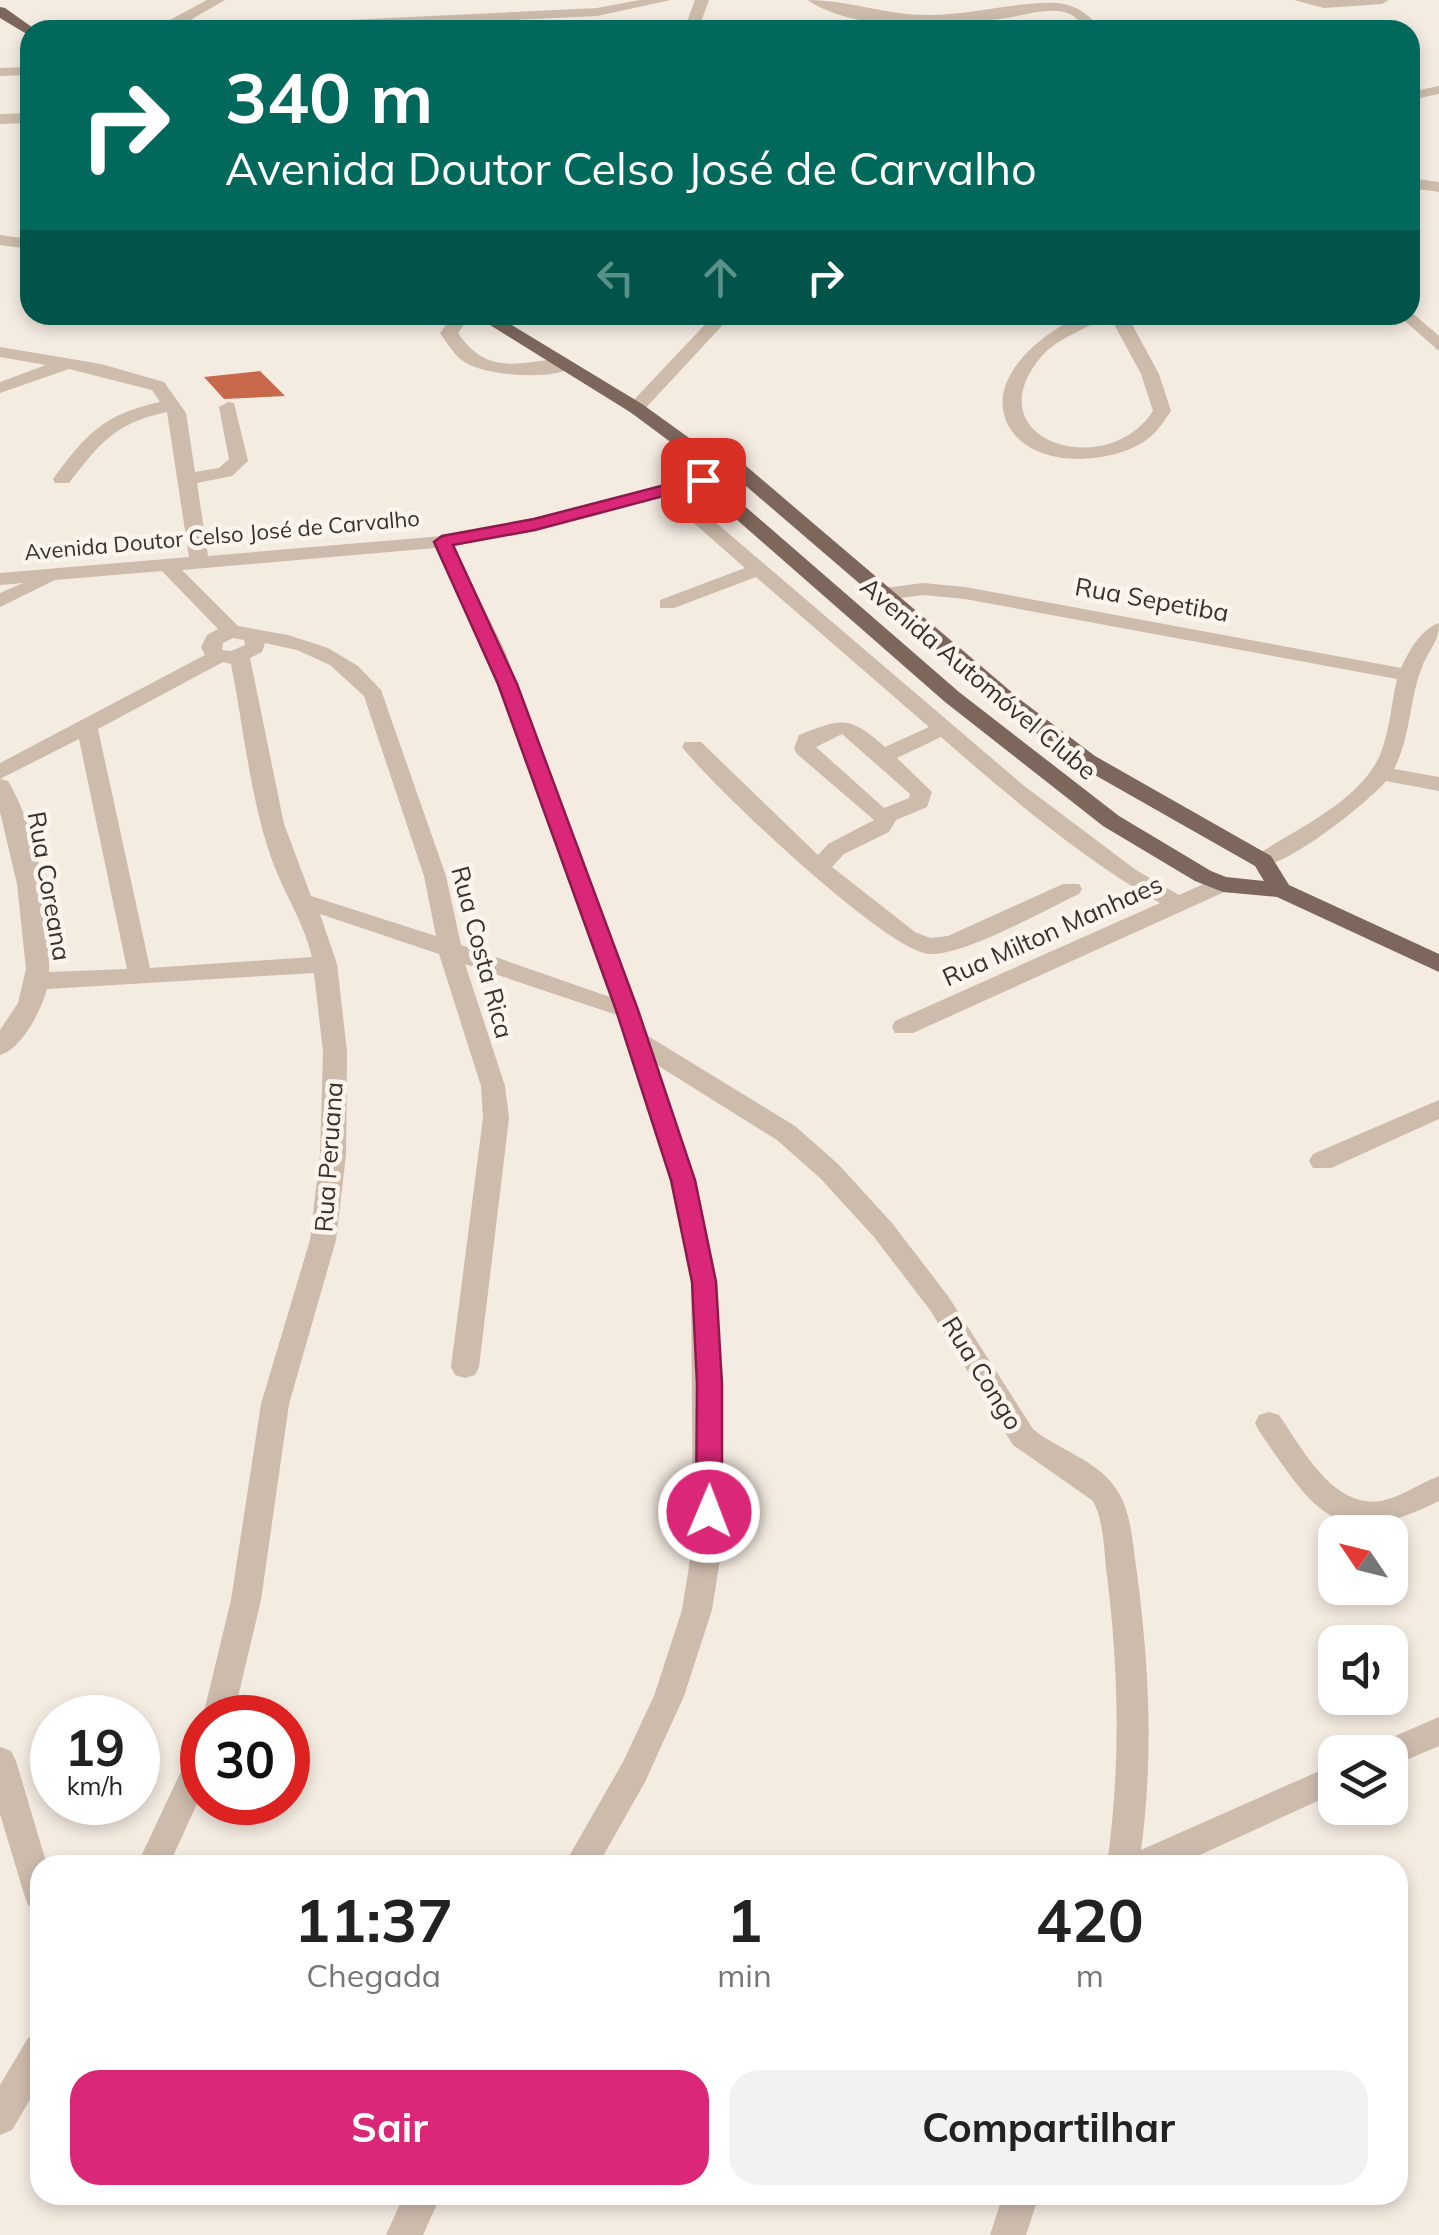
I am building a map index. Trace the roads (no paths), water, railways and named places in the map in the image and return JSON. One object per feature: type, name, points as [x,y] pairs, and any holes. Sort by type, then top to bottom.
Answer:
[{"type":"main road","name":"Avenida Automóvel Clube","points":[[499,325],[636,408],[685,444],[739,470],[1015,706],[1087,762],[1262,861],[1281,890]]},
{"type":"main road","name":"Avenida Automóvel Clube","points":[[685,444],[689,464],[703,480],[980,719],[1110,821],[1223,884],[1281,890],[1439,964]]},
{"type":"main road","points":[[832,592],[860,597],[885,594]]},
{"type":"main road","points":[[980,719],[1015,706]]},
{"type":"street","points":[[180,20],[218,0]]},
{"type":"street","points":[[494,20],[597,12],[664,0]]},
{"type":"street","points":[[815,0],[844,11],[906,20],[1055,7],[1075,11],[1084,20]]},
{"type":"street","points":[[1301,0],[1357,4],[1382,0]]},
{"type":"street","points":[[455,325],[449,334],[456,349],[483,366],[499,371],[566,366]]},
{"type":"street","points":[[636,408],[714,325]]},
{"type":"street","points":[[1079,325],[1040,347],[1022,374],[1013,400],[1014,418],[1023,434],[1044,446],[1094,453],[1139,440],[1156,427],[1162,411],[1150,374],[1123,325]]},
{"type":"street","points":[[1417,325],[1439,346]]},
{"type":"street","points":[[3,356],[68,363],[158,386],[173,405],[199,561]]},
{"type":"street","points":[[0,388],[68,363]]},
{"type":"street","points":[[62,478],[104,426],[119,416],[173,405]]},
{"type":"street","points":[[185,480],[225,472],[240,461],[228,407]]},
{"type":"street","name":"Avenida Doutor Celso José de Carvalho","points":[[0,578],[442,542],[505,532],[739,470]]},
{"type":"street","points":[[668,491],[1086,846],[1178,904]]},
{"type":"street","points":[[442,542],[495,651],[627,1010],[683,1180],[704,1282],[709,1384],[708,1541],[697,1610],[669,1696],[634,1772],[586,1855]]},
{"type":"street","points":[[0,772],[236,645],[166,564]]},
{"type":"street","points":[[668,604],[758,569]]},
{"type":"street","points":[[0,601],[64,572]]},
{"type":"street","name":"Rua Sepetiba","points":[[885,594],[922,590],[965,593],[1407,674]]},
{"type":"street","points":[[1262,861],[1343,806],[1381,773],[1391,751],[1407,674],[1423,643],[1439,630]]},
{"type":"street","name":"Rua Costa Rica","points":[[236,645],[278,639],[330,657],[365,680],[374,695],[435,876],[450,949],[493,1086],[496,1118],[464,1367]]},
{"type":"street","name":"Rua Peruana","points":[[223,1695],[246,1600],[275,1404],[323,1240],[334,1155],[335,1052],[325,964],[318,934],[272,824],[236,645]]},
{"type":"street","points":[[87,726],[140,978]]},
{"type":"street","points":[[818,868],[836,849],[881,826],[886,815],[922,797],[848,727],[840,727],[804,745],[869,810],[886,815]]},
{"type":"street","points":[[882,757],[943,728]]},
{"type":"street","points":[[693,747],[818,868],[907,938],[929,946],[952,943],[1071,888]]},
{"type":"street","points":[[1381,773],[1439,784]]},
{"type":"street","name":"Rua Coreana","points":[[0,786],[20,844],[35,932],[38,981],[22,1021],[0,1046]]},
{"type":"street","name":"Rua Milton Manhaes","points":[[904,1026],[1223,884]]},
{"type":"street","points":[[303,902],[350,914],[559,990],[627,1010]]},
{"type":"street","points":[[38,981],[140,978],[325,964]]},
{"type":"street","name":"Rua Congo","points":[[634,1039],[786,1133],[829,1171],[883,1230],[939,1303],[1023,1436],[1103,1492],[1112,1508],[1132,1659],[1134,1800],[1125,1855]]},
{"type":"street","points":[[1322,1161],[1439,1109]]},
{"type":"street","points":[[1269,1423],[1319,1491],[1348,1512],[1382,1513],[1439,1488]]},
{"type":"street","points":[[1408,1745],[1439,1731]]},
{"type":"street","points":[[0,1761],[30,1861]]},
{"type":"street","points":[[1165,1855],[1318,1786]]},
{"type":"street","points":[[158,1855],[180,1807]]},
{"type":"street","points":[[0,2118],[30,2067]]},
{"type":"street","points":[[404,2235],[418,2205]]},
{"type":"street","points":[[1008,2235],[1017,2205]]}]
